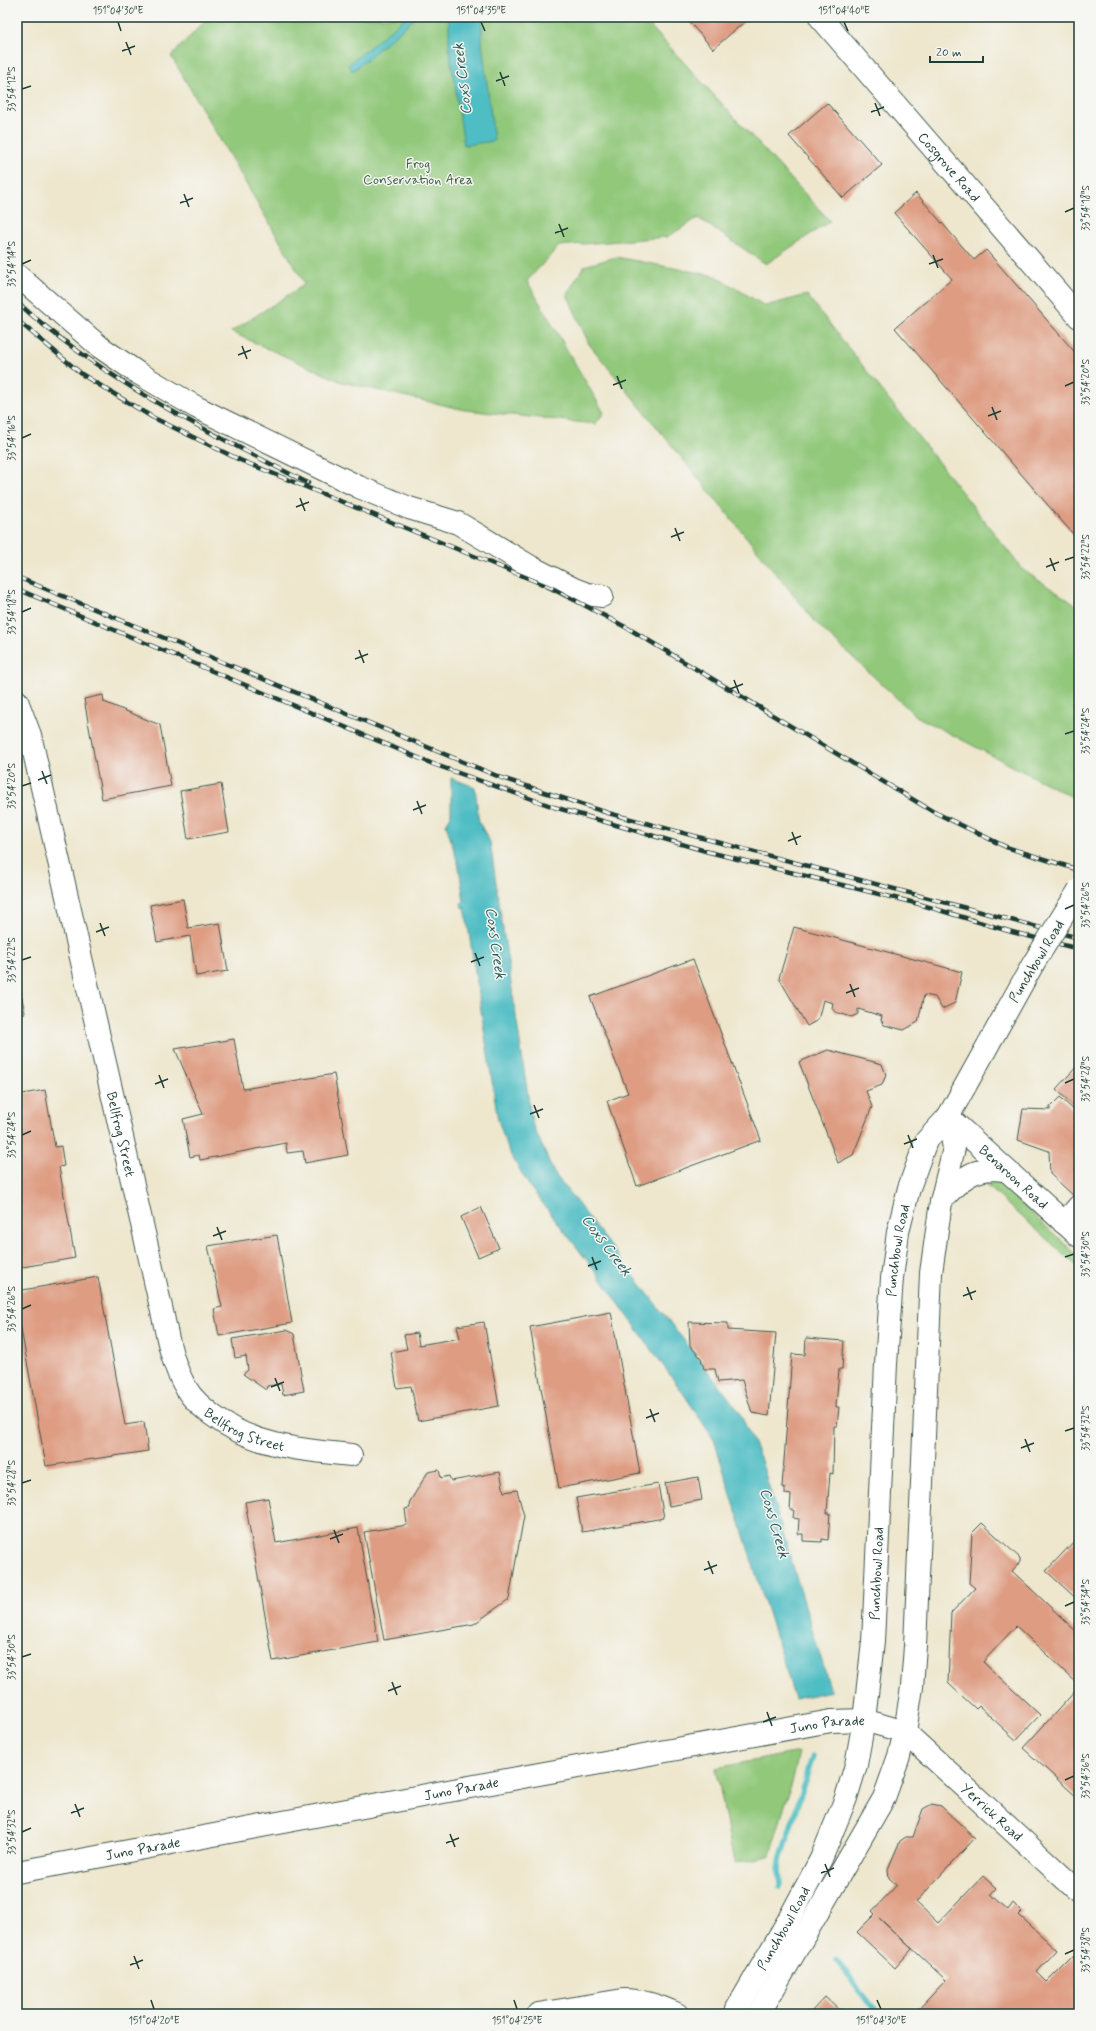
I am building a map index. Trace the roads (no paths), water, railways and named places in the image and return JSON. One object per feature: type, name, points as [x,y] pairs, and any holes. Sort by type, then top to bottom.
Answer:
[{"type":"main road","name":"Cosgrove Road","points":[[820,17],[1079,317]]},
{"type":"main road","points":[[17,275],[83,333],[118,360],[196,407],[359,487],[409,508],[458,523],[531,567],[580,592],[602,596]]},
{"type":"main road","name":"Bellfrog Street","points":[[17,701],[30,735],[176,1369],[187,1389],[202,1407],[234,1430],[251,1438],[296,1449],[351,1455]]},
{"type":"main road","name":"Punchbowl Road","points":[[734,2014],[788,1921],[821,1859],[846,1798],[856,1765],[864,1720],[873,1642],[886,1364],[895,1252],[904,1207],[918,1160],[926,1141],[948,1117],[1033,964],[1079,890]]},
{"type":"main road","name":"Punchbowl Road","points":[[759,2014],[873,1819],[891,1780],[904,1732],[912,1687],[915,1646],[931,1273],[941,1202],[954,1148],[948,1117]]},
{"type":"main road","name":"Benaroon Road","points":[[948,1117],[1004,1170],[1072,1230]]},
{"type":"main road","points":[[941,1202],[961,1180],[971,1174],[991,1168],[1004,1170]]},
{"type":"main road","points":[[1072,1230],[1079,1206]]},
{"type":"main road","name":"Juno Parade","points":[[17,1872],[831,1721],[864,1720],[904,1732]]},
{"type":"main road","name":"Yerrick Road","points":[[904,1732],[1079,1892]]},
{"type":"main road","points":[[538,2014],[624,2000],[636,2000],[676,2013]]},
{"type":"water","points":[[406,17],[416,17],[353,71],[348,65]]},
{"type":"water","points":[[449,17],[482,17],[482,43],[494,141],[464,145],[449,48]]},
{"type":"water","points":[[451,778],[475,787],[479,822],[490,842],[532,1123],[554,1173],[739,1411],[760,1457],[831,1691],[795,1699],[714,1440],[683,1393],[599,1276],[530,1187],[509,1152],[498,1120],[465,907],[462,908],[461,903],[464,902],[459,867],[446,824],[451,816]]},
{"type":"waterway","name":"Coxs Creek","points":[[780,1886],[779,1868],[781,1857],[813,1756]]},
{"type":"waterway","name":"Coxs Creek","points":[[836,1960],[878,2014]]},
{"type":"railway","points":[[17,302],[84,356],[120,380],[156,402],[232,444],[308,483]]},
{"type":"railway","points":[[17,320],[83,375],[152,417],[240,460],[552,588],[631,630],[932,811],[1006,847],[1079,870]]},
{"type":"railway","points":[[17,577],[502,778],[608,813],[1079,938]]},
{"type":"railway","points":[[17,589],[433,764],[554,807],[709,852],[919,904],[1012,932],[1079,949]]},
{"type":"park label","name":"Frog Conservation Area","points":[[418,172]]}]
